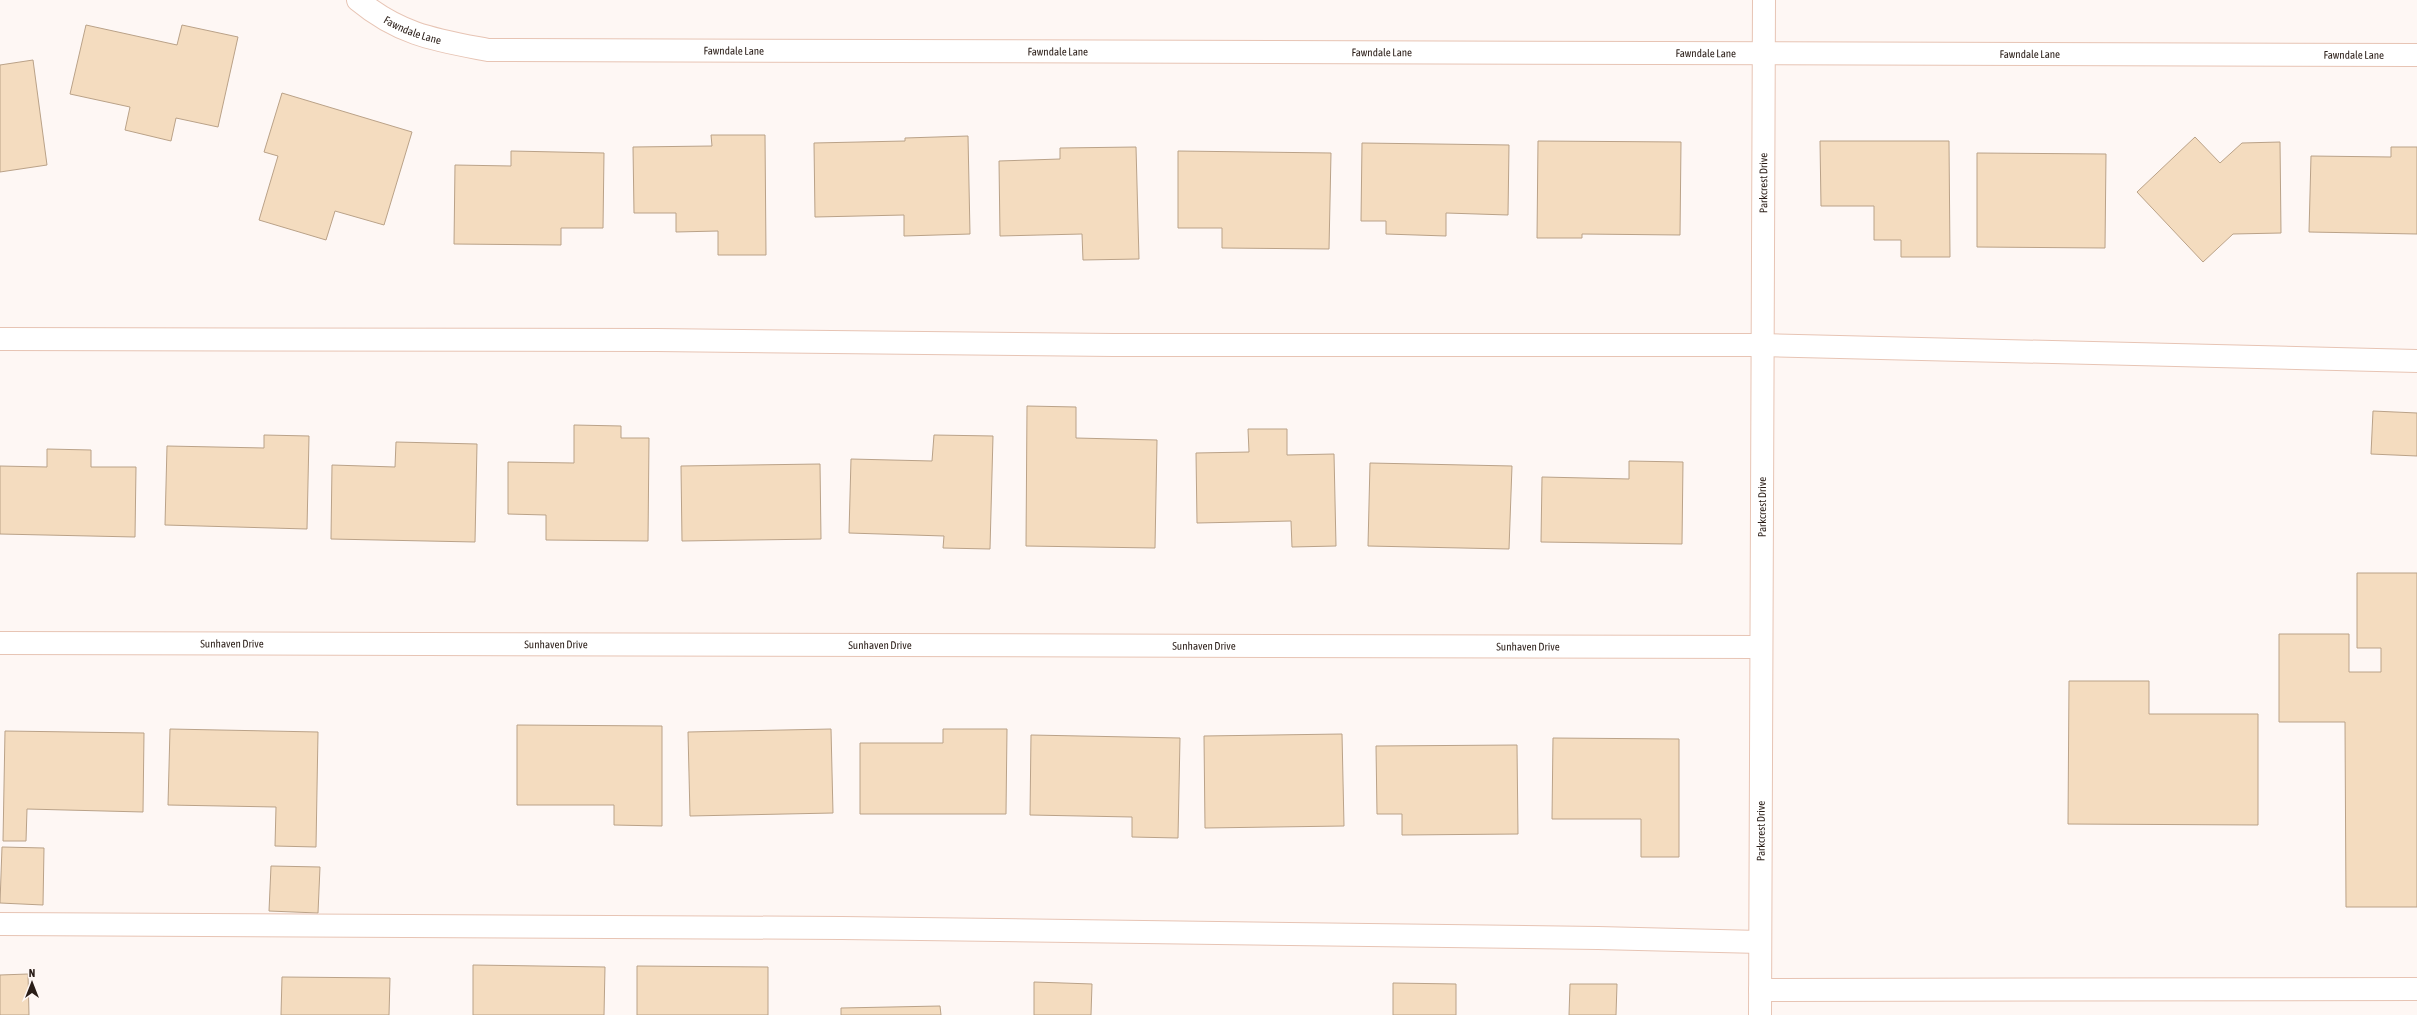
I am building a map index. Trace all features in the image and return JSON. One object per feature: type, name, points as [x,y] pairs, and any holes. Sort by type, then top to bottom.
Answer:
[{"type":"street","name":"Fawndale Lane","points":[[358,0],[378,16],[426,38],[488,50],[2417,55]]},
{"type":"street","name":"Parkcrest Drive","points":[[1760,1015],[1760,647],[1764,0]]},
{"type":"street","points":[[0,339],[656,340],[1114,345],[1762,345],[2417,361]]},
{"type":"street","name":"Sunhaven Drive","points":[[0,643],[1760,647]]},
{"type":"street","points":[[0,924],[834,928],[1574,937],[1760,942]]},
{"type":"street","points":[[1760,990],[2417,989]]},
{"type":"building","points":[[86,25],[177,45],[182,25],[238,37],[218,127],[176,118],[171,141],[125,130],[130,107],[70,94]]},
{"type":"building","points":[[33,60],[47,165],[0,172],[0,65]]},
{"type":"building","points":[[282,93],[412,132],[384,225],[335,211],[326,240],[259,220],[278,156],[264,152]]},
{"type":"building","points":[[711,135],[765,135],[766,255],[718,255],[718,231],[676,232],[676,213],[634,213],[633,147],[712,146]]},
{"type":"building","points":[[968,136],[970,234],[904,236],[904,215],[815,217],[814,143],[905,141],[905,138]]},
{"type":"building","points":[[2195,137],[2220,163],[2242,143],[2280,142],[2281,233],[2233,234],[2203,262],[2137,192]]},
{"type":"building","points":[[1538,141],[1681,142],[1680,235],[1582,234],[1582,238],[1537,238]]},
{"type":"building","points":[[1820,141],[1949,141],[1950,257],[1901,257],[1901,240],[1874,240],[1874,206],[1821,206]]},
{"type":"building","points":[[1362,143],[1509,145],[1508,215],[1446,213],[1446,236],[1386,234],[1386,221],[1361,221]]},
{"type":"building","points":[[1136,147],[1139,259],[1083,260],[1082,234],[1000,236],[999,161],[1060,159],[1060,148]]},
{"type":"building","points":[[2391,147],[2417,147],[2417,234],[2309,232],[2311,156],[2391,157]]},
{"type":"building","points":[[511,151],[604,153],[603,228],[561,228],[561,245],[454,244],[455,165],[511,166]]},
{"type":"building","points":[[1178,151],[1331,153],[1329,249],[1222,248],[1222,228],[1178,228]]},
{"type":"building","points":[[1977,153],[2106,154],[2105,248],[1977,247]]},
{"type":"building","points":[[1027,406],[1076,407],[1076,438],[1157,440],[1155,548],[1026,546]]},
{"type":"building","points":[[2373,411],[2417,413],[2417,456],[2371,454]]},
{"type":"building","points":[[574,425],[621,426],[621,438],[649,438],[648,541],[546,540],[546,515],[508,514],[508,462],[574,463]]},
{"type":"building","points":[[1248,429],[1287,429],[1287,455],[1334,454],[1336,546],[1292,547],[1291,521],[1197,523],[1196,453],[1249,452]]},
{"type":"building","points":[[264,435],[309,436],[307,529],[165,525],[167,446],[264,448]]},
{"type":"building","points":[[934,435],[993,436],[990,549],[943,548],[944,536],[849,533],[851,459],[932,461]]},
{"type":"building","points":[[396,442],[477,444],[475,542],[331,539],[332,465],[395,467]]},
{"type":"building","points":[[47,449],[91,450],[91,467],[136,467],[135,537],[0,534],[0,466],[47,467]]},
{"type":"building","points":[[1629,461],[1683,462],[1682,544],[1541,542],[1542,477],[1629,479]]},
{"type":"building","points":[[1370,463],[1512,466],[1509,549],[1368,546]]},
{"type":"building","points":[[820,464],[821,539],[682,541],[681,466]]},
{"type":"building","points":[[2357,573],[2417,573],[2417,907],[2346,907],[2345,722],[2279,722],[2279,634],[2349,634],[2349,672],[2381,672],[2381,648],[2357,648]]},
{"type":"building","points":[[2069,681],[2149,681],[2149,714],[2258,714],[2258,825],[2068,824]]},
{"type":"building","points":[[517,725],[662,726],[662,826],[614,825],[614,805],[517,805]]},
{"type":"building","points":[[170,729],[318,732],[316,847],[275,846],[276,807],[168,805]]},
{"type":"building","points":[[831,729],[833,813],[690,816],[688,732]]},
{"type":"building","points":[[943,729],[1007,729],[1006,814],[860,814],[860,743],[943,743]]},
{"type":"building","points":[[5,731],[144,733],[143,812],[27,809],[26,841],[3,841]]},
{"type":"building","points":[[1342,734],[1344,826],[1205,828],[1204,736]]},
{"type":"building","points":[[1031,735],[1180,738],[1178,838],[1132,837],[1132,817],[1030,815]]},
{"type":"building","points":[[1553,738],[1679,739],[1679,857],[1641,857],[1641,819],[1552,819]]},
{"type":"building","points":[[1517,745],[1518,834],[1402,835],[1402,814],[1377,814],[1376,746]]},
{"type":"building","points":[[2,847],[44,848],[43,905],[0,903]]},
{"type":"building","points":[[271,866],[320,867],[318,913],[269,911]]},
{"type":"building","points":[[473,965],[605,967],[604,1015],[473,1015]]},
{"type":"building","points":[[637,966],[768,967],[768,1015],[637,1015]]},
{"type":"building","points":[[28,974],[29,1015],[0,1015],[0,975]]},
{"type":"building","points":[[282,977],[390,978],[389,1015],[281,1015]]},
{"type":"building","points":[[1034,982],[1092,984],[1091,1015],[1034,1015]]},
{"type":"building","points":[[1393,983],[1456,984],[1456,1015],[1393,1015]]},
{"type":"building","points":[[1570,984],[1617,984],[1616,1015],[1569,1015]]},
{"type":"building","points":[[940,1006],[941,1015],[841,1015],[841,1008]]}]
